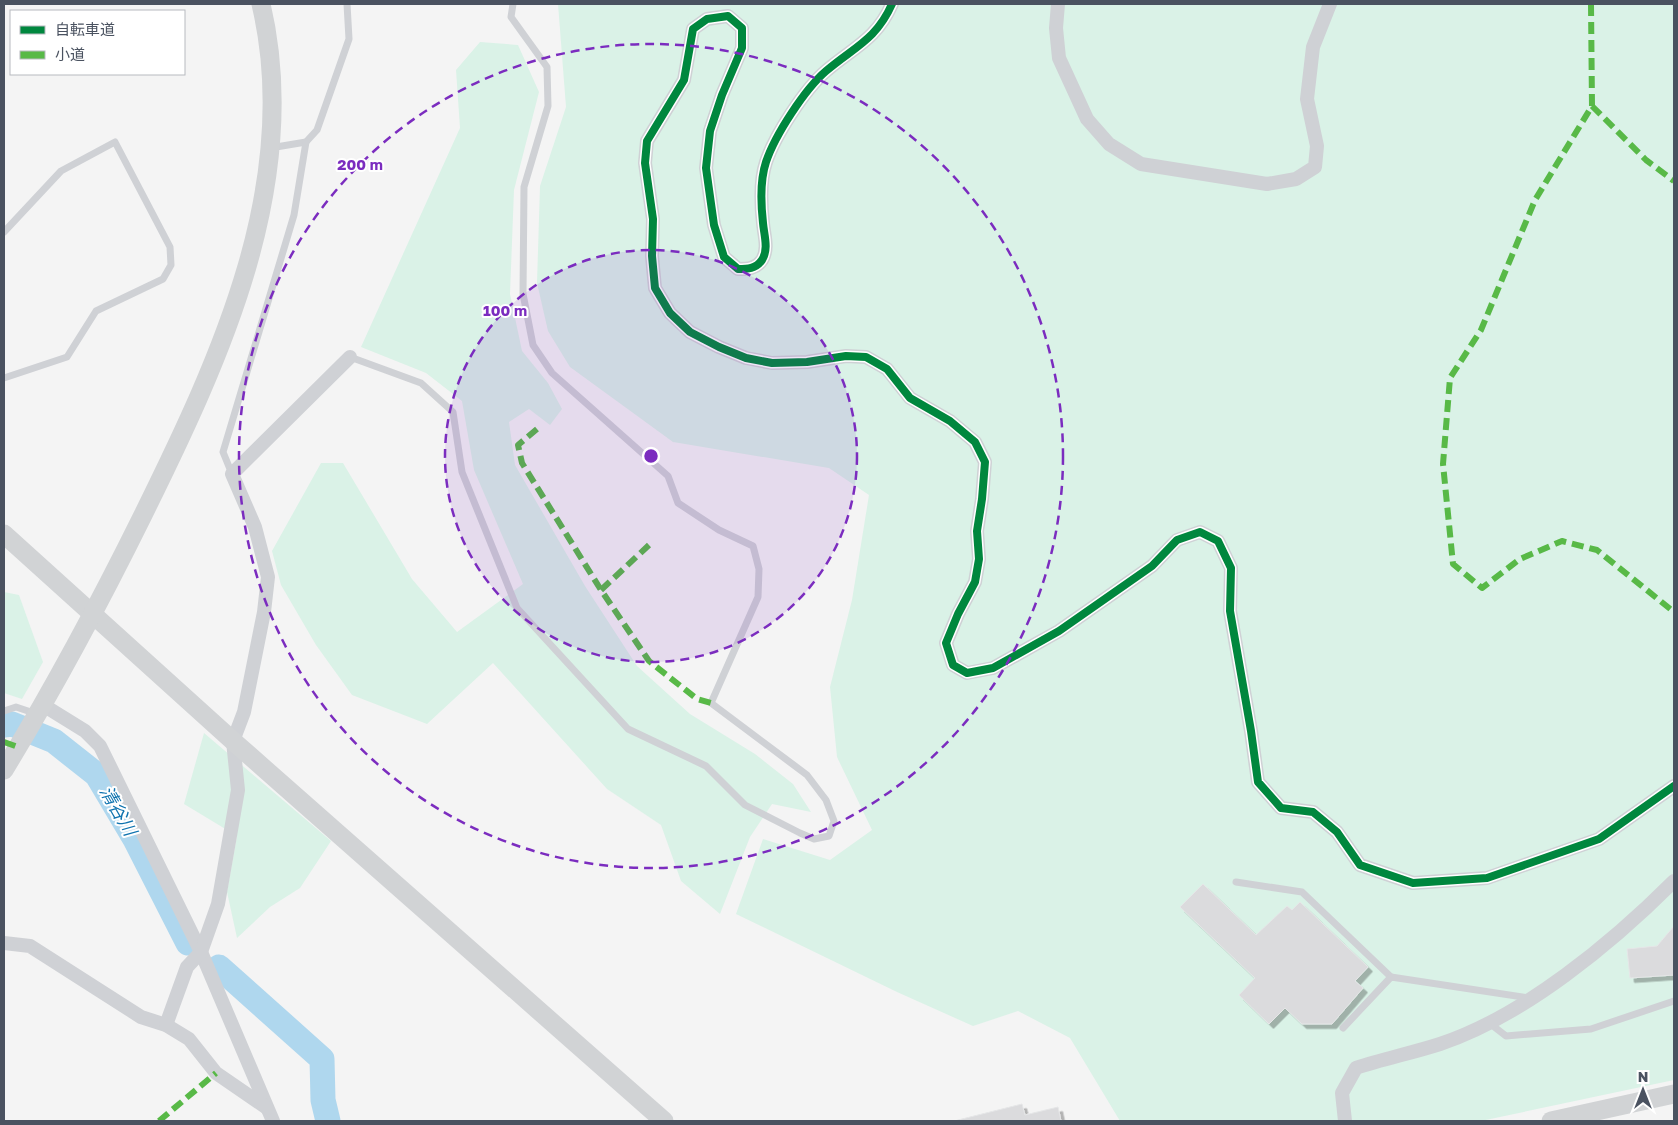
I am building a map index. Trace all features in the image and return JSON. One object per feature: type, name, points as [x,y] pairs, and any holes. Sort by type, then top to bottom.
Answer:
[{"type":"street","points":[[4,770],[41,710],[93,614],[192,415],[250,256],[266,190],[273,113],[266,27],[261,4]]},
{"type":"street","points":[[892,4],[885,20],[862,45],[827,70],[808,88],[766,163],[762,192],[766,245],[762,260],[752,268],[738,269],[724,257],[714,225],[706,168],[710,131],[722,95],[742,48],[742,28],[728,16],[707,19],[693,29],[684,80],[648,141],[645,163],[653,220],[652,256],[655,288],[670,313],[690,332],[718,347],[746,358],[772,363],[807,362],[846,356],[866,357],[887,369],[910,398],[950,421],[975,442],[985,462],[977,531],[979,559],[976,582],[958,614],[946,643],[953,665],[967,673],[993,668],[1059,631],[1152,566],[1177,540],[1200,532],[1218,541],[1231,568],[1230,611],[1252,732],[1258,782],[1281,808],[1313,812],[1337,832],[1360,866],[1413,883],[1487,878],[1599,839],[1674,786]]},
{"type":"street","points":[[1058,4],[1056,28],[1059,58],[1087,119],[1109,144],[1141,164],[1267,184],[1296,179],[1315,167],[1317,146],[1307,99],[1313,47],[1330,4]]},
{"type":"street","points":[[166,1025],[186,967],[200,952],[218,904],[238,790],[233,741],[244,712],[264,612],[268,577],[255,527],[232,474],[350,357]]},
{"type":"street","points":[[4,534],[233,741],[664,1121]]},
{"type":"street","points":[[41,710],[84,731],[100,746],[200,952],[273,1121]]},
{"type":"street","points":[[1345,1121],[1342,1093],[1356,1068],[1389,1057],[1440,1044],[1488,1022],[1532,998],[1631,924],[1674,881]]},
{"type":"street","points":[[4,943],[30,946],[141,1017],[166,1025],[189,1039],[216,1073],[267,1108]]},
{"type":"street","points":[[1551,1121],[1674,1094]]},
{"type":"lane","points":[[270,148],[306,142],[318,130],[349,39],[347,4]]},
{"type":"lane","points":[[350,357],[421,383],[453,412],[462,472],[516,608],[628,729],[706,766],[745,805],[800,834],[814,838],[829,836],[834,821],[826,800],[808,775],[711,703],[758,597],[759,569],[753,546],[719,530],[678,503],[668,476],[552,373],[533,345],[523,294],[524,187],[548,106],[547,67],[510,17],[513,4]]},
{"type":"lane","points":[[4,232],[60,171],[115,142],[170,247],[171,265],[164,279],[96,311],[67,357],[4,378]]},
{"type":"lane","points":[[232,474],[223,452],[294,215],[306,142]]},
{"type":"lane","points":[[4,711],[16,707],[41,710]]},
{"type":"lane","points":[[1236,882],[1302,892],[1391,977],[1532,998]]},
{"type":"lane","points":[[1342,1028],[1391,977]]},
{"type":"lane","points":[[1488,1022],[1506,1036],[1591,1029],[1674,1002]]},
{"type":"green space","points":[[558,4],[1674,4],[1674,1080],[1481,1121],[1120,1121],[1070,1038],[1018,1011],[973,1026],[897,992],[736,914],[763,839],[830,860],[872,830],[837,757],[830,687],[852,600],[869,495],[829,468],[673,442],[570,367],[548,331],[537,283],[540,186],[566,107]]},
{"type":"green space","points":[[480,42],[518,45],[539,92],[514,190],[510,294],[522,351],[548,383],[562,409],[550,425],[529,409],[509,422],[515,465],[585,586],[637,666],[690,714],[755,754],[793,784],[811,812],[772,804],[750,837],[720,914],[681,881],[661,825],[607,789],[493,663],[427,724],[352,695],[316,645],[281,585],[272,551],[321,463],[343,463],[412,579],[457,632],[523,584],[474,470],[462,401],[426,373],[361,347],[460,128],[456,70]]},
{"type":"green space","points":[[4,592],[19,595],[43,662],[22,699],[4,693]]},
{"type":"green space","points":[[204,733],[331,841],[300,888],[270,907],[237,938],[227,892],[237,836],[184,804]]},
{"type":"building","points":[[1203,884],[1256,935],[1287,906],[1292,910],[1300,902],[1368,967],[1355,981],[1363,988],[1332,1024],[1302,1024],[1285,1008],[1269,1024],[1239,995],[1255,978],[1180,907]]},
{"type":"building","points":[[1674,926],[1674,975],[1630,978],[1627,949],[1657,946]]},
{"type":"building","points":[[1022,1104],[1025,1115],[1058,1107],[1061,1121],[954,1121]]},
{"type":"waterway","name":"清谷川","points":[[4,725],[12,724],[54,741],[97,775],[135,839],[188,943]]},
{"type":"waterway","name":"清谷川","points":[[219,967],[322,1059],[323,1100],[328,1121]]},
{"type":"marked path","points":[[1591,4],[1592,106],[1535,200],[1481,330],[1450,378],[1443,464],[1453,564],[1482,588],[1520,559],[1562,541],[1597,550],[1674,612]]},
{"type":"marked path","points":[[1592,106],[1646,160],[1674,181]]},
{"type":"marked path","points":[[537,429],[518,445],[522,463],[601,590],[649,661],[697,699],[711,703]]},
{"type":"marked path","points":[[601,590],[649,545]]},
{"type":"marked path","points":[[4,742],[18,747]]},
{"type":"marked path","points":[[159,1121],[216,1073]]},
{"type":"cycle path","points":[[892,4],[886,16],[871,35],[826,71],[809,89],[776,139],[766,162],[762,184],[763,223],[766,242],[764,256],[760,263],[748,269],[738,269],[724,257],[714,225],[706,168],[710,131],[722,95],[742,48],[742,28],[728,16],[707,19],[693,29],[684,80],[647,141],[645,163],[653,219],[652,256],[655,288],[670,313],[690,332],[746,358],[772,363],[807,362],[846,356],[866,357],[887,369],[910,398],[950,421],[975,442],[985,462],[977,531],[979,559],[975,582],[958,614],[946,643],[953,665],[967,673],[993,668],[1059,631],[1152,566],[1177,540],[1200,532],[1218,541],[1231,568],[1230,611],[1258,782],[1281,808],[1313,812],[1337,832],[1360,865],[1413,883],[1487,878],[1599,839],[1674,786]]}]
